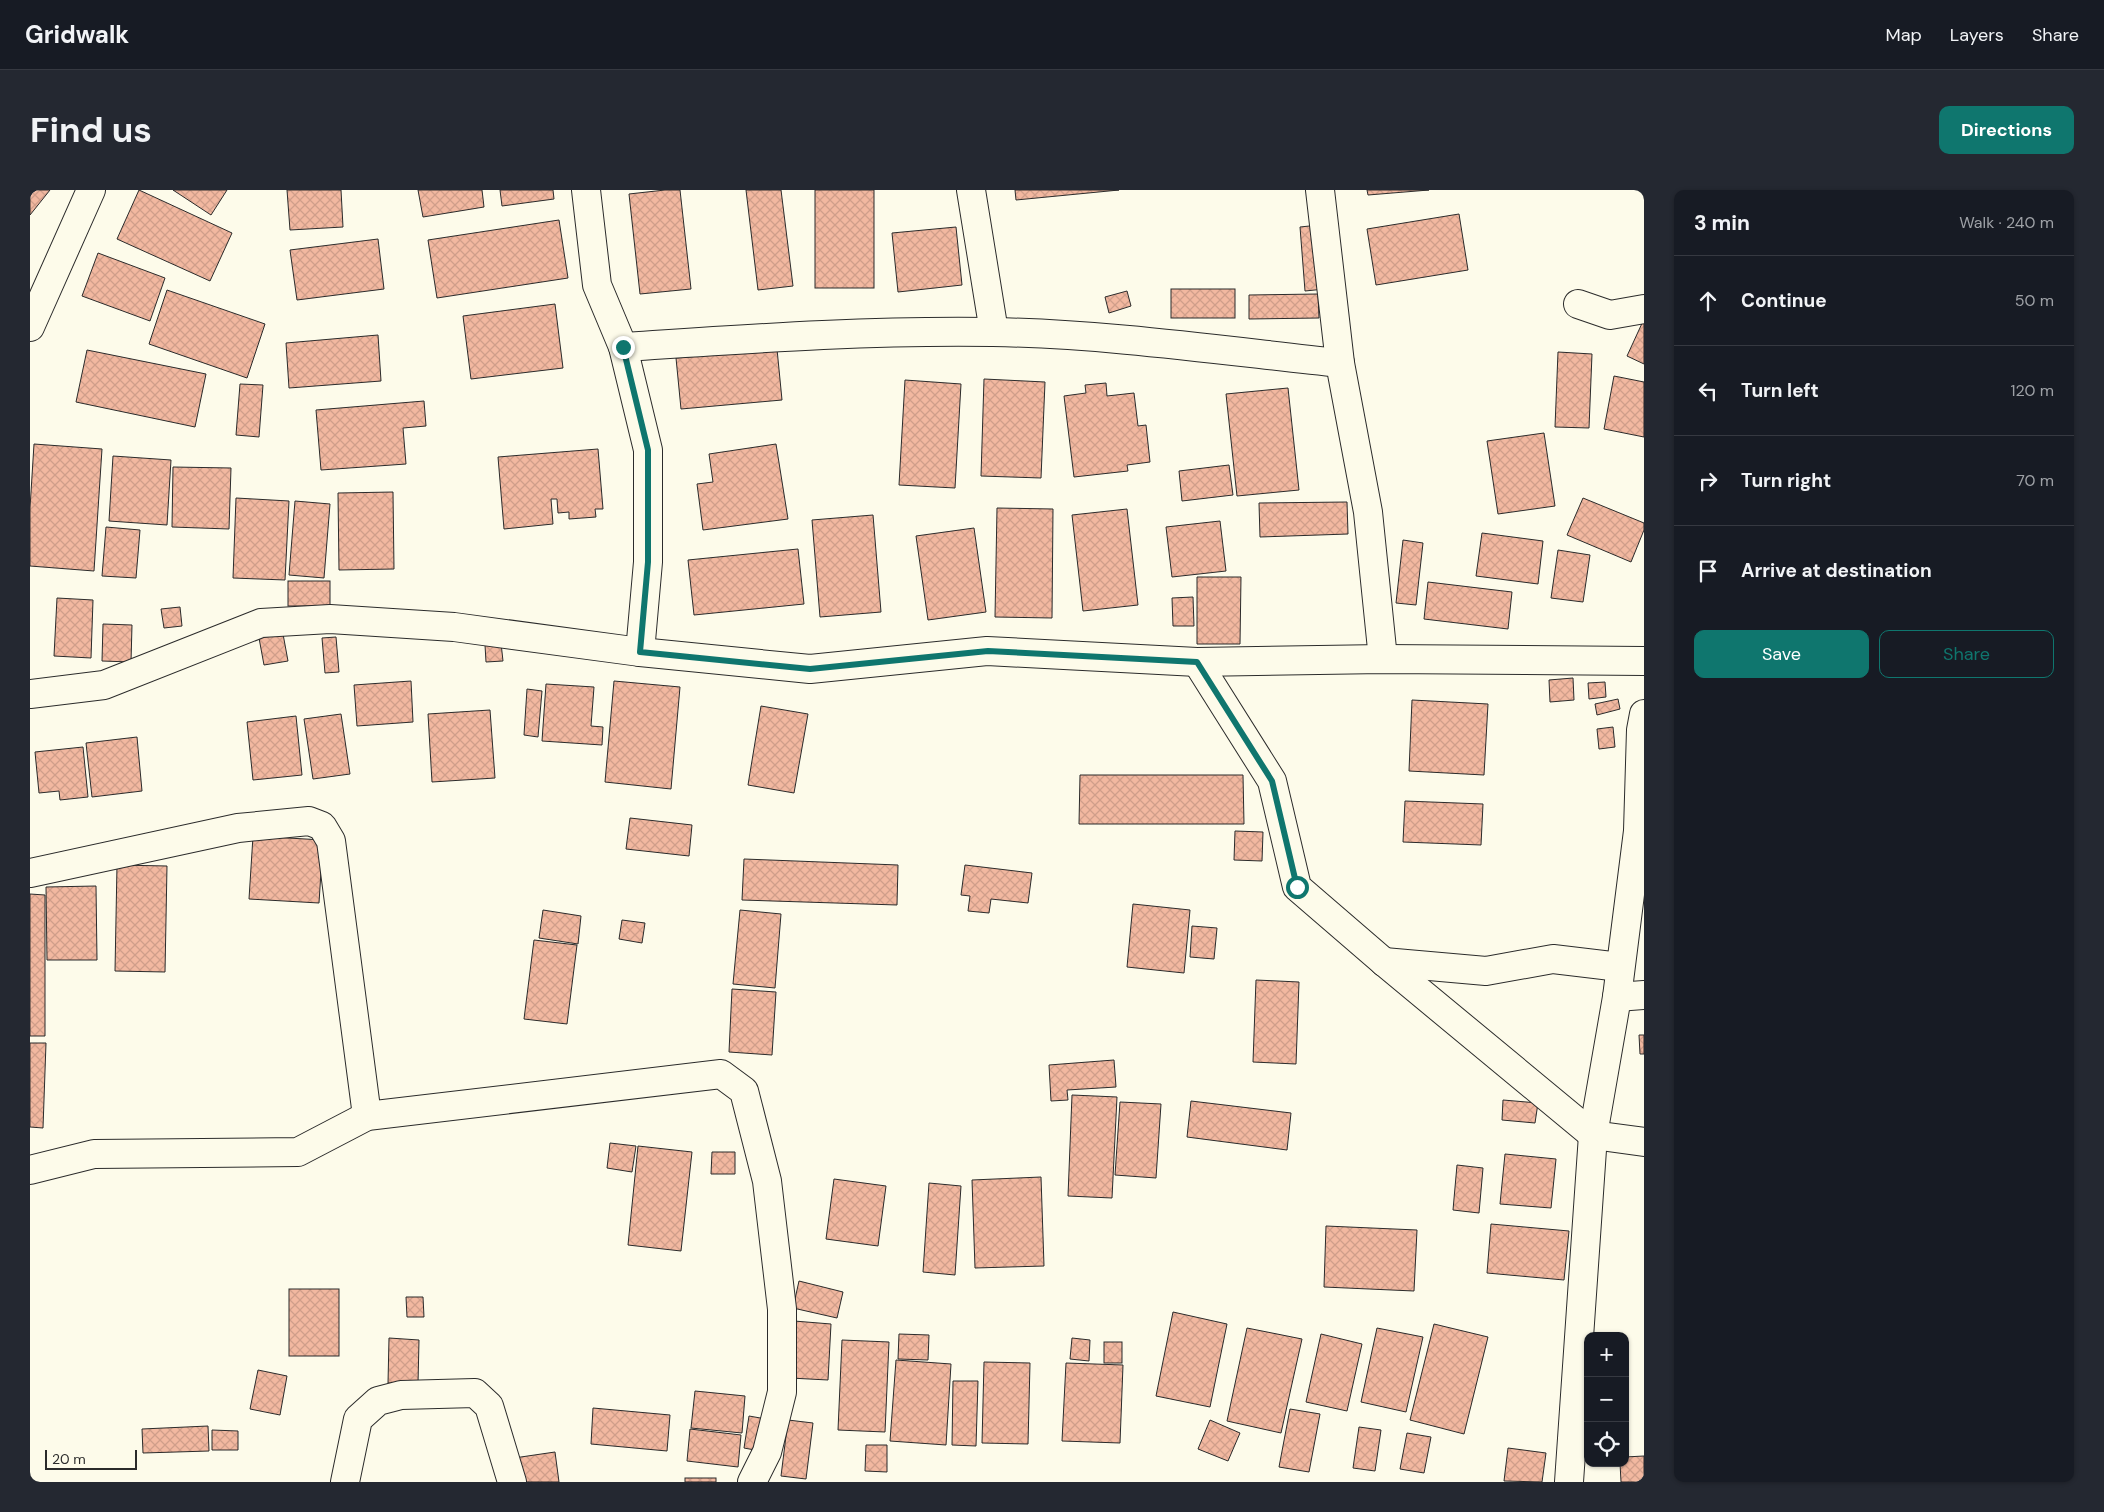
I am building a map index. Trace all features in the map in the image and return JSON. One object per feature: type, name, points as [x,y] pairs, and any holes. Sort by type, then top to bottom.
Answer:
[{"type":"street","points":[[30,327],[91,190]]},
{"type":"street","points":[[586,190],[597,284],[623,347],[648,450],[648,562],[640,652]]},
{"type":"street","points":[[971,190],[994,332]]},
{"type":"street","points":[[1320,190],[1340,363],[1368,512],[1383,659]]},
{"type":"street","points":[[1578,304],[1610,315],[1644,309]]},
{"type":"street","points":[[623,347],[848,332],[994,332],[1070,336],[1340,363]]},
{"type":"street","points":[[30,694],[104,685],[261,623],[330,619],[454,627],[640,652],[810,669],[988,651],[1197,662],[1383,659],[1644,662]]},
{"type":"street","points":[[1197,662],[1272,781],[1297,887],[1384,962],[1593,1135],[1644,1142]]},
{"type":"street","points":[[1569,1482],[1593,1135],[1617,997],[1638,831],[1640,730],[1644,714]]},
{"type":"street","points":[[30,873],[238,828],[309,821],[322,826],[331,840],[367,1116]]},
{"type":"street","points":[[1384,962],[1486,971],[1553,959],[1620,968]]},
{"type":"street","points":[[1617,997],[1644,995]]},
{"type":"street","points":[[30,1170],[94,1154],[298,1152],[367,1116],[721,1074],[744,1091],[767,1181],[782,1309],[782,1392],[767,1452],[752,1482]]},
{"type":"street","points":[[345,1482],[358,1420],[378,1401],[402,1395],[475,1393],[488,1406],[512,1482]]},
{"type":"building","points":[[30,190],[50,190],[30,215]]},
{"type":"building","points":[[139,190],[232,233],[210,281],[117,239]]},
{"type":"building","points":[[173,190],[227,190],[211,215]]},
{"type":"building","points":[[287,190],[341,190],[343,227],[290,230]]},
{"type":"building","points":[[418,190],[482,190],[484,207],[423,217]]},
{"type":"building","points":[[500,190],[553,190],[554,199],[502,206]]},
{"type":"building","points":[[680,190],[691,289],[640,294],[629,194]]},
{"type":"building","points":[[746,190],[781,190],[793,286],[758,290]]},
{"type":"building","points":[[815,190],[874,190],[874,288],[815,288]]},
{"type":"building","points":[[1015,190],[1119,190],[1016,200]]},
{"type":"building","points":[[1367,190],[1429,190],[1368,195]]},
{"type":"building","points":[[1459,214],[1468,270],[1376,285],[1367,229]]},
{"type":"building","points":[[559,220],[568,278],[437,298],[428,240]]},
{"type":"building","points":[[1319,225],[1325,289],[1305,291],[1300,227]]},
{"type":"building","points":[[956,227],[962,285],[898,292],[892,233]]},
{"type":"building","points":[[378,239],[384,289],[297,300],[290,250]]},
{"type":"building","points":[[98,253],[165,278],[150,321],[82,296]]},
{"type":"building","points":[[1171,289],[1235,289],[1235,318],[1171,318]]},
{"type":"building","points":[[167,290],[265,324],[247,378],[149,344]]},
{"type":"building","points":[[1127,291],[1131,306],[1109,313],[1105,297]]},
{"type":"building","points":[[1318,294],[1319,318],[1249,319],[1249,295]]},
{"type":"building","points":[[555,304],[563,368],[471,379],[463,316]]},
{"type":"building","points":[[1644,319],[1644,364],[1627,356]]},
{"type":"building","points":[[378,335],[381,381],[289,388],[286,343]]},
{"type":"building","points":[[777,349],[782,400],[681,409],[676,358]]},
{"type":"building","points":[[87,350],[206,374],[195,427],[76,402]]},
{"type":"building","points":[[1558,352],[1592,354],[1589,428],[1555,427]]},
{"type":"building","points":[[1614,376],[1644,382],[1644,437],[1604,429]]},
{"type":"building","points":[[984,379],[1045,382],[1041,478],[981,476]]},
{"type":"building","points":[[905,380],[961,384],[955,488],[899,485]]},
{"type":"building","points":[[1106,383],[1107,396],[1134,393],[1138,426],[1146,425],[1150,462],[1127,465],[1128,471],[1074,477],[1064,396],[1086,393],[1085,385]]},
{"type":"building","points":[[240,384],[263,385],[259,437],[236,435]]},
{"type":"building","points":[[1288,388],[1299,490],[1237,496],[1226,394]]},
{"type":"building","points":[[424,401],[426,426],[403,428],[406,464],[321,470],[316,410]]},
{"type":"building","points":[[1544,433],[1555,506],[1498,514],[1487,441]]},
{"type":"building","points":[[34,444],[102,449],[94,571],[30,566],[30,508]]},
{"type":"building","points":[[776,444],[788,519],[703,530],[697,484],[713,482],[709,454]]},
{"type":"building","points":[[598,449],[603,509],[595,509],[596,517],[569,519],[569,512],[558,513],[557,499],[551,499],[553,524],[504,529],[498,457]]},
{"type":"building","points":[[113,456],[171,460],[167,525],[109,521]]},
{"type":"building","points":[[1229,465],[1233,495],[1182,501],[1179,471]]},
{"type":"building","points":[[173,467],[231,468],[229,529],[172,527]]},
{"type":"building","points":[[393,492],[394,569],[339,570],[338,493]]},
{"type":"building","points":[[236,498],[289,501],[285,580],[233,578]]},
{"type":"building","points":[[1583,498],[1644,523],[1644,530],[1631,562],[1567,535]]},
{"type":"building","points":[[295,501],[330,504],[324,578],[289,575]]},
{"type":"building","points":[[1347,502],[1348,534],[1260,537],[1259,503]]},
{"type":"building","points":[[997,508],[1053,509],[1052,618],[995,617]]},
{"type":"building","points":[[1127,509],[1138,605],[1083,611],[1072,515]]},
{"type":"building","points":[[873,515],[881,612],[820,617],[812,520]]},
{"type":"building","points":[[1220,521],[1226,571],[1172,577],[1166,527]]},
{"type":"building","points":[[106,527],[140,530],[136,578],[102,576]]},
{"type":"building","points":[[974,528],[986,612],[928,620],[916,536]]},
{"type":"building","points":[[1482,533],[1543,541],[1538,584],[1476,576]]},
{"type":"building","points":[[1403,540],[1423,543],[1416,605],[1396,603]]},
{"type":"building","points":[[798,549],[804,604],[694,615],[688,560]]},
{"type":"building","points":[[1558,550],[1590,555],[1583,602],[1551,598]]},
{"type":"building","points":[[1197,577],[1241,577],[1240,644],[1197,644]]},
{"type":"building","points":[[288,581],[330,581],[330,606],[288,606]]},
{"type":"building","points":[[1428,582],[1512,592],[1508,629],[1424,619]]},
{"type":"building","points":[[1193,597],[1194,626],[1173,626],[1172,598]]},
{"type":"building","points":[[57,598],[93,600],[91,658],[54,656]]},
{"type":"building","points":[[180,607],[182,626],[164,628],[161,609]]},
{"type":"building","points":[[103,624],[132,625],[131,662],[102,661]]},
{"type":"building","points":[[283,634],[288,661],[264,665],[259,638]]},
{"type":"building","points":[[336,637],[339,672],[325,673],[322,638]]},
{"type":"building","points":[[501,643],[503,661],[486,662],[485,645]]},
{"type":"building","points":[[1573,678],[1574,700],[1550,702],[1549,680]]},
{"type":"building","points":[[411,681],[413,722],[357,726],[354,685]]},
{"type":"building","points":[[614,681],[680,687],[671,789],[605,782]]},
{"type":"building","points":[[1605,682],[1606,697],[1589,699],[1588,683]]},
{"type":"building","points":[[546,684],[594,687],[591,726],[603,727],[602,745],[542,741]]},
{"type":"building","points":[[527,689],[542,691],[538,737],[524,735]]},
{"type":"building","points":[[1618,699],[1620,709],[1597,715],[1595,704]]},
{"type":"building","points":[[1412,700],[1488,704],[1484,775],[1409,771]]},
{"type":"building","points":[[761,706],[808,714],[794,793],[748,785]]},
{"type":"building","points":[[490,710],[495,778],[432,782],[428,714]]},
{"type":"building","points":[[341,714],[350,774],[313,779],[304,719]]},
{"type":"building","points":[[296,716],[302,775],[253,780],[247,722]]},
{"type":"building","points":[[1613,727],[1615,747],[1599,749],[1597,729]]},
{"type":"building","points":[[137,737],[142,791],[92,797],[86,743]]},
{"type":"building","points":[[83,747],[88,797],[60,800],[59,791],[39,793],[35,752]]},
{"type":"building","points":[[1080,775],[1243,775],[1244,824],[1079,824]]},
{"type":"building","points":[[1405,801],[1483,804],[1481,845],[1403,842]]},
{"type":"building","points":[[630,818],[692,825],[689,856],[626,849]]},
{"type":"building","points":[[1235,831],[1263,832],[1262,861],[1234,860]]},
{"type":"building","points":[[253,836],[323,840],[319,903],[249,899]]},
{"type":"building","points":[[744,859],[898,865],[897,905],[742,900]]},
{"type":"building","points":[[117,865],[167,866],[165,972],[115,971]]},
{"type":"building","points":[[965,865],[1032,873],[1028,903],[991,899],[989,913],[968,911],[970,896],[961,895]]},
{"type":"building","points":[[96,886],[97,960],[47,960],[46,887]]},
{"type":"building","points":[[30,894],[45,895],[45,1036],[30,1036]]},
{"type":"building","points":[[1133,904],[1190,910],[1184,973],[1127,967]]},
{"type":"building","points":[[543,910],[581,916],[578,944],[539,938]]},
{"type":"building","points":[[740,910],[781,914],[775,988],[733,984]]},
{"type":"building","points":[[622,920],[645,923],[642,943],[619,939]]},
{"type":"building","points":[[1192,926],[1217,928],[1214,959],[1190,957]]},
{"type":"building","points":[[534,940],[577,945],[567,1024],[524,1019]]},
{"type":"building","points":[[1256,980],[1299,982],[1296,1064],[1253,1062]]},
{"type":"building","points":[[732,989],[776,992],[772,1055],[729,1052]]},
{"type":"building","points":[[1639,1035],[1644,1035],[1644,1054],[1640,1054]]},
{"type":"building","points":[[30,1043],[46,1043],[43,1128],[30,1127]]},
{"type":"building","points":[[1114,1060],[1116,1087],[1067,1090],[1068,1100],[1051,1101],[1049,1065]]},
{"type":"building","points":[[1072,1095],[1117,1097],[1112,1198],[1068,1196]]},
{"type":"building","points":[[1503,1100],[1538,1103],[1535,1123],[1502,1120]]},
{"type":"building","points":[[1191,1101],[1291,1113],[1287,1150],[1187,1137]]},
{"type":"building","points":[[1120,1102],[1161,1104],[1156,1178],[1115,1175]]},
{"type":"building","points":[[610,1143],[636,1146],[632,1172],[607,1168]]},
{"type":"building","points":[[638,1146],[692,1152],[681,1251],[628,1245]]},
{"type":"building","points":[[712,1152],[735,1152],[735,1174],[711,1174]]},
{"type":"building","points":[[1505,1154],[1556,1159],[1551,1208],[1500,1204]]},
{"type":"building","points":[[1457,1165],[1483,1168],[1479,1213],[1453,1210]]},
{"type":"building","points":[[1041,1177],[1044,1266],[975,1268],[972,1180]]},
{"type":"building","points":[[834,1179],[886,1186],[878,1246],[826,1239]]},
{"type":"building","points":[[929,1183],[961,1186],[955,1275],[923,1272]]},
{"type":"building","points":[[1491,1224],[1569,1231],[1564,1280],[1487,1273]]},
{"type":"building","points":[[1326,1226],[1417,1230],[1414,1291],[1324,1287]]},
{"type":"building","points":[[799,1281],[843,1292],[837,1318],[793,1308]]},
{"type":"building","points":[[289,1289],[339,1289],[339,1356],[289,1356]]},
{"type":"building","points":[[406,1297],[423,1297],[424,1317],[407,1317]]},
{"type":"building","points":[[1173,1312],[1227,1324],[1210,1407],[1156,1396]]},
{"type":"building","points":[[794,1321],[831,1324],[828,1380],[790,1378]]},
{"type":"building","points":[[1434,1324],[1488,1337],[1464,1434],[1410,1420]]},
{"type":"building","points":[[1247,1328],[1302,1339],[1281,1433],[1227,1421]]},
{"type":"building","points":[[1377,1328],[1423,1337],[1406,1412],[1361,1402]]},
{"type":"building","points":[[899,1334],[929,1335],[928,1360],[898,1359]]},
{"type":"building","points":[[1321,1334],[1362,1344],[1347,1411],[1306,1402]]},
{"type":"building","points":[[389,1338],[419,1340],[418,1384],[388,1383]]},
{"type":"building","points":[[1072,1338],[1090,1340],[1089,1361],[1070,1359]]},
{"type":"building","points":[[842,1340],[889,1342],[885,1432],[838,1430]]},
{"type":"building","points":[[1104,1342],[1122,1342],[1122,1363],[1104,1363]]},
{"type":"building","points":[[896,1360],[951,1364],[946,1445],[890,1441]]},
{"type":"building","points":[[984,1362],[1030,1363],[1028,1444],[982,1443]]},
{"type":"building","points":[[1066,1363],[1123,1365],[1120,1443],[1062,1441]]},
{"type":"building","points":[[258,1370],[287,1376],[280,1415],[250,1409]]},
{"type":"building","points":[[953,1381],[978,1381],[976,1446],[952,1445]]},
{"type":"building","points":[[695,1391],[745,1396],[742,1433],[691,1428]]},
{"type":"building","points":[[593,1408],[670,1415],[667,1451],[591,1444]]},
{"type":"building","points":[[1290,1409],[1320,1414],[1309,1472],[1279,1467]]},
{"type":"building","points":[[749,1416],[766,1419],[760,1451],[744,1448]]},
{"type":"building","points":[[788,1420],[813,1423],[806,1479],[781,1476]]},
{"type":"building","points":[[1210,1420],[1240,1433],[1228,1461],[1198,1449]]},
{"type":"building","points":[[208,1426],[209,1451],[143,1453],[142,1429]]},
{"type":"building","points":[[1359,1427],[1381,1430],[1375,1471],[1353,1468]]},
{"type":"building","points":[[690,1429],[741,1435],[738,1467],[687,1461]]},
{"type":"building","points":[[212,1430],[238,1431],[238,1450],[212,1450]]},
{"type":"building","points":[[1407,1433],[1431,1437],[1424,1473],[1400,1469]]},
{"type":"building","points":[[866,1445],[887,1445],[887,1472],[865,1471]]},
{"type":"building","points":[[1508,1448],[1546,1453],[1542,1482],[1504,1481]]},
{"type":"building","points":[[555,1452],[559,1482],[517,1482],[514,1458]]},
{"type":"building","points":[[1644,1456],[1644,1482],[1621,1482],[1620,1467],[1629,1467],[1629,1457]]},
{"type":"building","points":[[685,1478],[716,1478],[716,1482],[685,1482]]},
{"type":"route","points":[[623,347],[648,450],[648,562],[640,652],[810,669],[988,651],[1197,662],[1272,781],[1297,887]]}]
